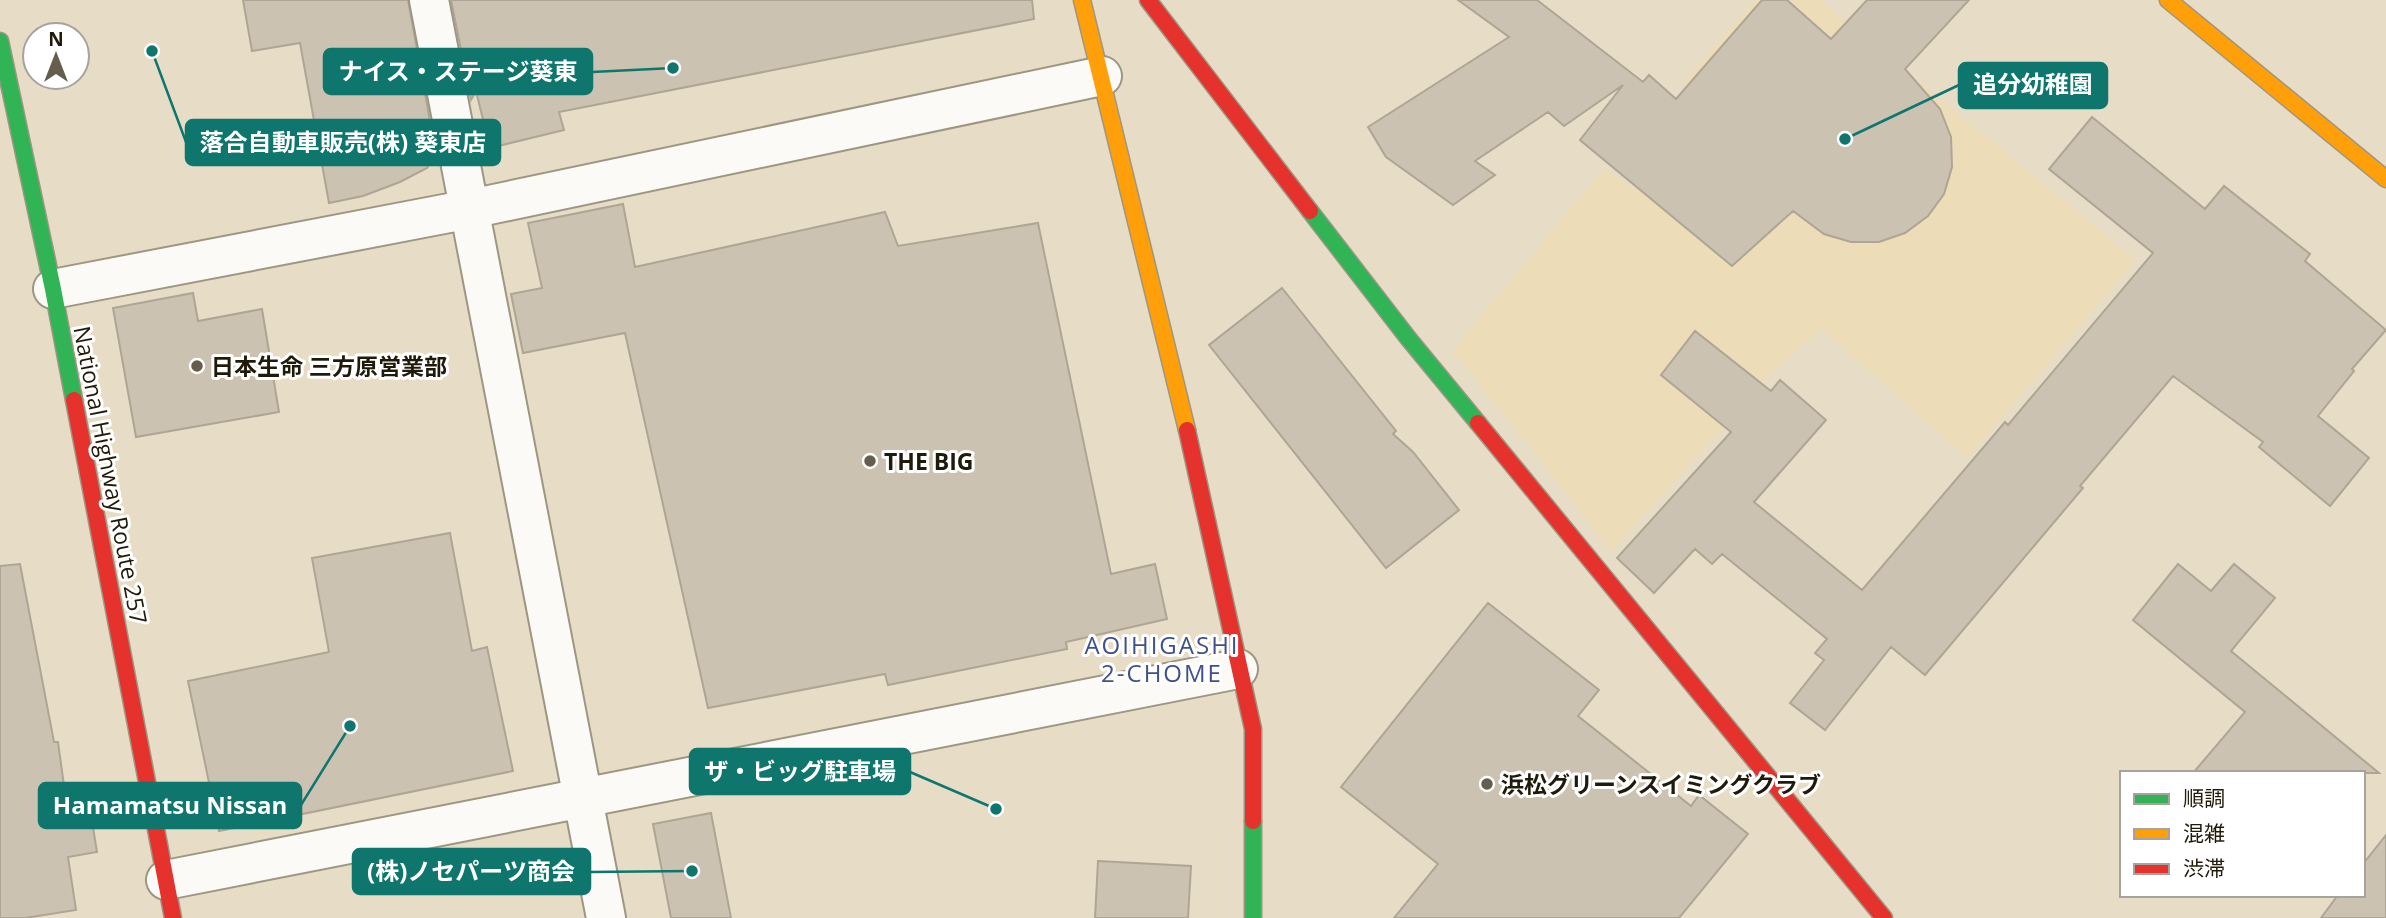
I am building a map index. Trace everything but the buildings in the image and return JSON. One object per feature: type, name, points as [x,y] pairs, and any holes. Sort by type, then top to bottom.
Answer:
[{"type":"main road","points":[[1082,0],[1186,427],[1253,729],[1253,918]]},
{"type":"main road","points":[[1147,0],[1408,338],[1884,918]]},
{"type":"main road","points":[[2168,0],[2386,179]]},
{"type":"main road","name":"National Highway Route 257","points":[[0,41],[53,289],[173,918]]},
{"type":"street","points":[[429,0],[606,918]]},
{"type":"street","points":[[53,289],[470,209],[1102,76]]},
{"type":"street","points":[[166,880],[1238,669]]},
{"type":"shaded area","points":[[1755,0],[1820,0],[2136,260],[1967,458],[1822,329],[1769,375],[1611,552],[1452,351],[1604,168],[1635,190],[1708,107],[1682,83]]},
{"type":"traffic: fast","points":[[0,41],[74,400]]},
{"type":"traffic: fast","points":[[1310,211],[1478,423]]},
{"type":"traffic: fast","points":[[1253,821],[1253,918]]},
{"type":"traffic: slow","points":[[1082,0],[1187,430]]},
{"type":"traffic: slow","points":[[2168,0],[2386,179]]},
{"type":"traffic: jam","points":[[1148,0],[1310,211]]},
{"type":"traffic: jam","points":[[74,400],[173,918]]},
{"type":"traffic: jam","points":[[1478,423],[1884,918]]},
{"type":"traffic: jam","points":[[1187,430],[1253,729],[1253,821]]},
{"type":"place","name":"落合自動車販売(株) 葵東店","points":[[152,51]]},
{"type":"place","name":"ナイス・ステージ葵東","points":[[673,68]]},
{"type":"place","name":"追分幼稚園","points":[[1845,139]]},
{"type":"place","name":"日本生命 三方原営業部","points":[[197,366]]},
{"type":"place","name":"THE BIG","points":[[870,461]]},
{"type":"place","name":"Hamamatsu Nissan","points":[[350,726]]},
{"type":"place","name":"浜松グリーンスイミングクラブ","points":[[1487,784]]},
{"type":"place","name":"ザ・ビッグ駐車場","points":[[996,809]]},
{"type":"place","name":"(株)ノセパーツ商会","points":[[692,871]]},
{"type":"district","name":"AOIHIGASHI 2-CHOME","points":[[1162,658]]}]
